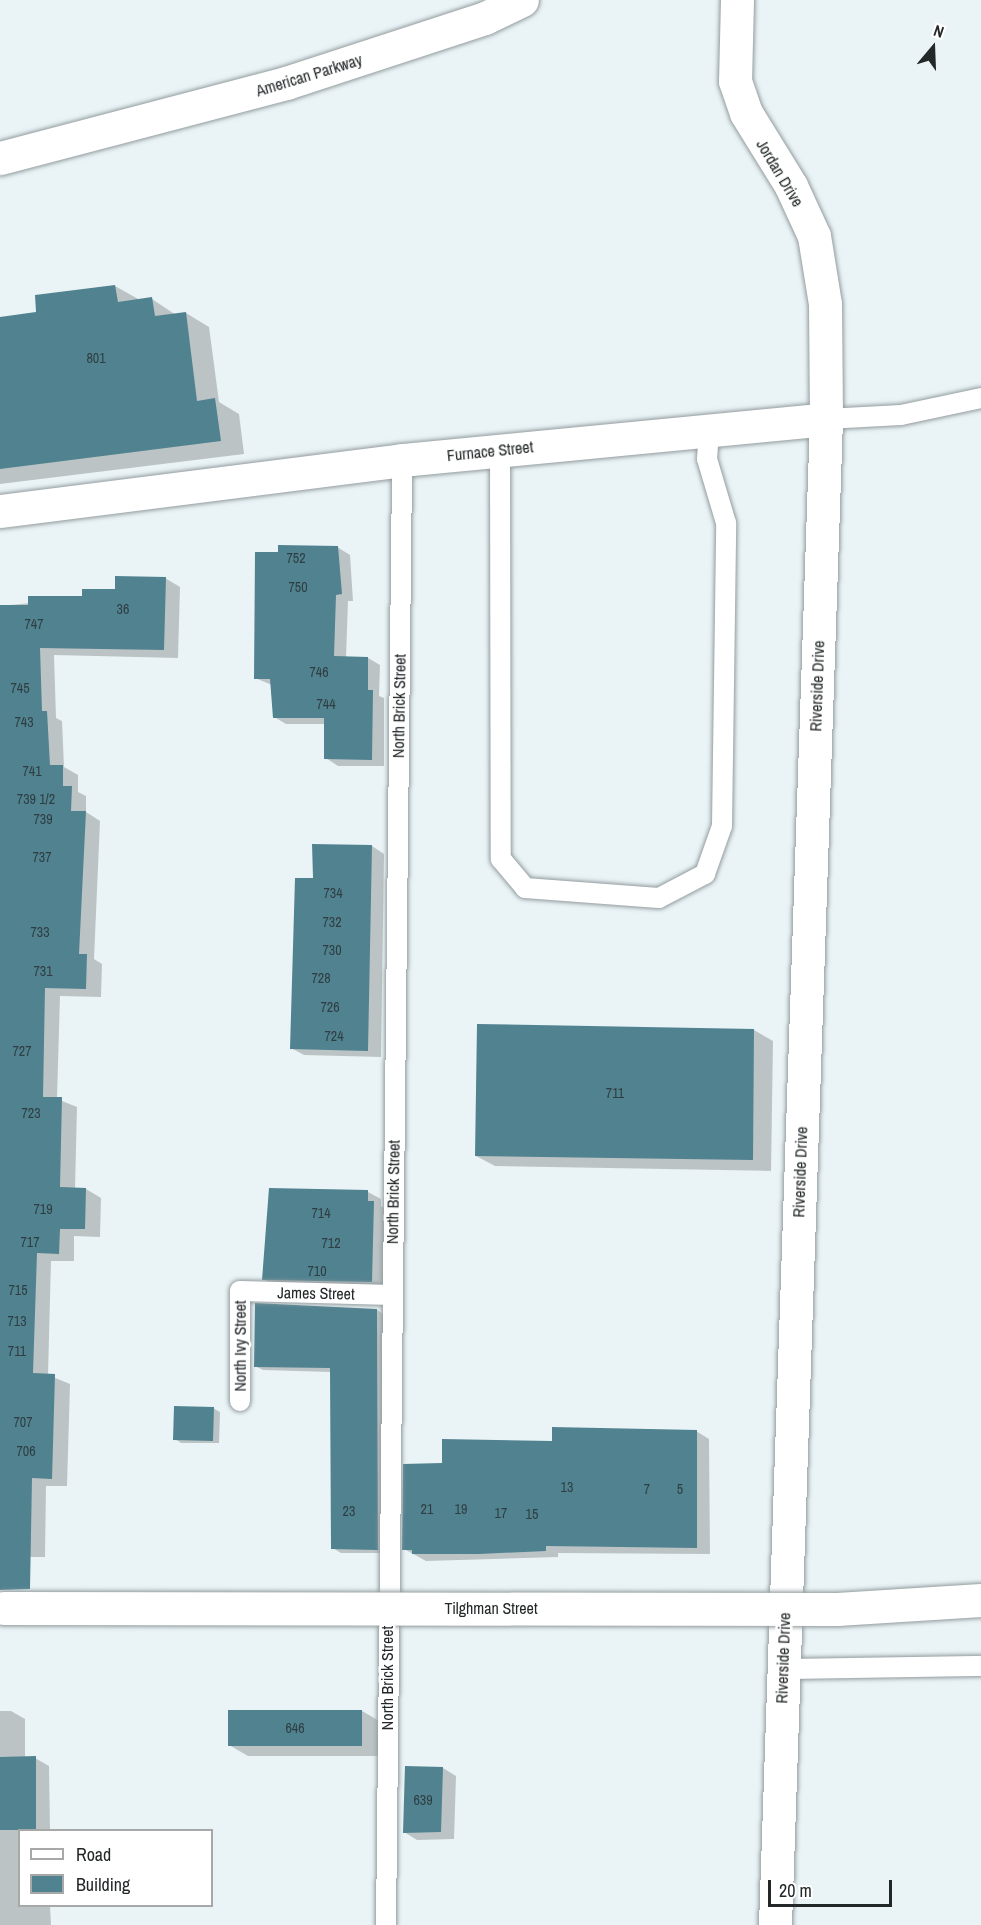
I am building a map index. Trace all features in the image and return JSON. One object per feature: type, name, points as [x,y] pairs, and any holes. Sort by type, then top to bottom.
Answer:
[{"type":"street","name":"American Parkway","points":[[0,158],[92,136],[286,83],[485,18],[522,0]]},
{"type":"street","name":"Jordan Drive","points":[[737,0],[735,81],[746,113],[791,186],[814,236],[825,304],[826,419]]},
{"type":"street","name":"Furnace Street","points":[[0,511],[402,460],[826,419]]},
{"type":"street","name":"Riverside Drive","points":[[775,1925],[826,419]]},
{"type":"street","name":"Tilghman Street","points":[[2,1608],[837,1609],[981,1600]]},
{"type":"lane","name":"Furnace Street","points":[[826,419],[901,415],[981,398]]},
{"type":"lane","points":[[500,451],[501,859],[525,888],[659,898],[705,874],[722,826],[726,523],[707,459],[709,429]]},
{"type":"lane","name":"North Brick Street","points":[[386,1925],[402,460]]},
{"type":"lane","name":"James Street","points":[[240,1291],[392,1295]]},
{"type":"lane","name":"North Ivy Street","points":[[240,1291],[240,1401]]},
{"type":"lane","points":[[783,1669],[981,1666]]},
{"type":"building","points":[[115,285],[118,302],[152,297],[155,316],[186,312],[197,401],[215,398],[221,441],[0,469],[0,317],[36,312],[35,295]]},
{"type":"building","points":[[278,545],[338,546],[342,594],[336,595],[334,656],[368,657],[368,690],[373,690],[372,760],[324,759],[324,718],[273,718],[270,679],[254,679],[255,552],[278,552]]},
{"type":"building","points":[[115,576],[166,577],[164,650],[40,648],[42,711],[47,711],[50,765],[63,765],[63,786],[72,786],[71,811],[86,811],[79,954],[87,954],[86,989],[45,988],[43,1097],[62,1097],[60,1187],[86,1188],[85,1229],[60,1229],[59,1254],[37,1253],[33,1373],[55,1374],[52,1479],[32,1478],[30,1589],[0,1590],[0,605],[28,605],[28,596],[82,596],[82,589],[115,589]]},
{"type":"building","points":[[312,844],[372,845],[368,1051],[290,1049],[295,878],[313,878]]},
{"type":"building","points":[[477,1024],[754,1029],[753,1160],[475,1156]]},
{"type":"building","points":[[269,1188],[368,1190],[368,1201],[374,1201],[372,1282],[262,1280]]},
{"type":"building","points":[[255,1303],[377,1309],[378,1550],[331,1549],[330,1368],[254,1367]]},
{"type":"building","points":[[174,1406],[214,1407],[213,1441],[173,1440]]},
{"type":"building","points":[[552,1427],[697,1430],[697,1548],[546,1546],[546,1551],[479,1554],[412,1554],[412,1550],[402,1550],[403,1464],[442,1463],[442,1439],[552,1441]]},
{"type":"building","points":[[228,1710],[362,1710],[362,1746],[228,1746]]},
{"type":"building","points":[[36,1756],[36,1829],[0,1830],[0,1757]]},
{"type":"building","points":[[405,1766],[443,1767],[441,1832],[403,1833]]}]
